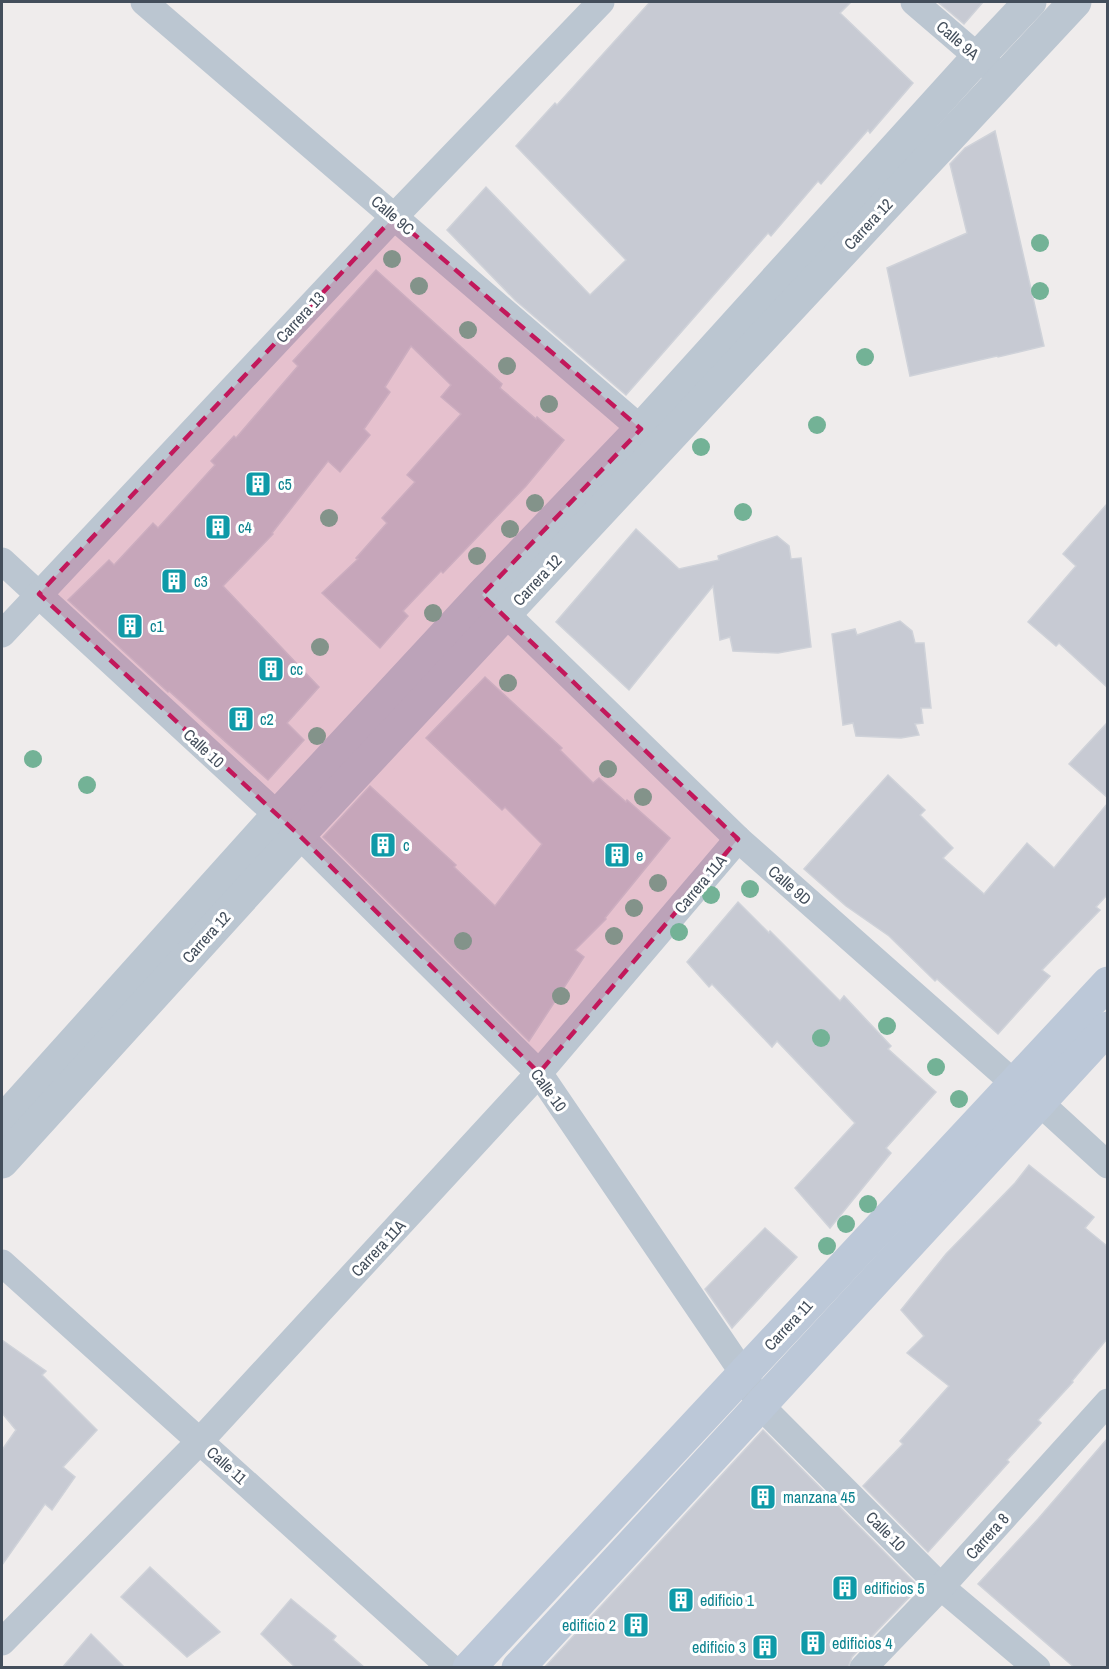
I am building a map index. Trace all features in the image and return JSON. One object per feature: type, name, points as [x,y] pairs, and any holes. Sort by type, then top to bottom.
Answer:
[{"type":"main road","name":"Carrera 11","points":[[518,1668],[760,1405],[1027,1093],[1107,983]]},
{"type":"main road","name":"Carrera 11","points":[[469,1668],[743,1373],[1027,1093],[1107,1028]]},
{"type":"street","name":"Calle 9C","points":[[144,2],[641,429]]},
{"type":"street","name":"Carrera 13","points":[[2,634],[394,217],[601,2]]},
{"type":"street","name":"Calle 9A","points":[[914,2],[1003,79]]},
{"type":"street","name":"Carrera 12","points":[[494,604],[641,429],[1030,2]]},
{"type":"street","name":"Carrera 12","points":[[2,1122],[288,825],[494,604],[1075,2]]},
{"type":"street","name":"Calle 10","points":[[2,561],[288,825],[539,1073],[743,1373],[760,1405],[940,1587],[1037,1668]]},
{"type":"street","name":"Calle 9D","points":[[494,604],[738,839],[1107,1165]]},
{"type":"street","name":"Carrera 12","points":[[2,1162],[288,825]]},
{"type":"street","name":"Carrera 11A","points":[[2,1642],[200,1441],[539,1073],[738,839]]},
{"type":"street","name":"Calle 11","points":[[2,1263],[451,1668]]},
{"type":"street","name":"Carrera 8","points":[[863,1668],[940,1587],[1107,1402]]},
{"type":"highlighted area","points":[[394,217],[641,429],[482,595],[738,839],[539,1073],[299,835],[39,594]]},
{"type":"building","points":[[650,2],[851,2],[840,13],[913,83],[870,133],[868,130],[821,184],[818,181],[771,236],[768,233],[626,395],[515,300],[447,230],[486,187],[590,295],[626,260],[516,146],[555,103],[557,105]]},
{"type":"building","points":[[938,2],[983,2],[964,24]]},
{"type":"building","points":[[995,131],[1044,346],[910,376],[887,268],[967,233],[950,164],[965,148]]},
{"type":"building","points":[[376,270],[502,384],[500,388],[564,440],[526,486],[443,573],[441,571],[403,611],[408,616],[380,648],[322,593],[358,559],[356,558],[387,523],[382,518],[415,482],[407,475],[461,414],[441,397],[451,385],[411,346],[385,387],[390,392],[364,429],[370,435],[340,472],[328,461],[273,534],[223,586],[319,687],[287,723],[304,740],[268,780],[68,600],[109,560],[114,565],[153,523],[158,528],[215,465],[211,461],[234,436],[236,438],[298,366],[293,361]]},
{"type":"building","points":[[1107,504],[1107,687],[1059,643],[1056,646],[1028,622],[1076,566],[1063,554]]},
{"type":"building","points":[[636,529],[679,569],[719,560],[718,556],[777,536],[789,546],[791,559],[801,558],[811,647],[778,653],[733,651],[730,637],[720,640],[713,586],[629,690],[556,622]]},
{"type":"building","points":[[900,621],[912,631],[915,643],[924,643],[931,708],[921,708],[923,723],[915,724],[919,735],[901,738],[856,736],[853,723],[843,725],[832,634],[855,629],[857,635]]},
{"type":"building","points":[[485,677],[562,748],[560,750],[593,783],[599,778],[670,838],[606,919],[575,950],[584,957],[529,1041],[323,837],[370,786],[456,865],[454,867],[495,906],[542,844],[505,807],[502,810],[426,738]]},
{"type":"building","points":[[1107,723],[1107,797],[1069,764]]},
{"type":"building","points":[[888,775],[925,810],[920,815],[953,848],[943,858],[984,894],[1027,843],[1054,868],[1107,804],[1107,895],[1096,907],[1100,910],[1042,970],[1050,976],[998,1034],[937,979],[935,981],[889,936],[846,906],[804,869]]},
{"type":"building","points":[[738,902],[840,1001],[844,996],[891,1046],[888,1049],[936,1092],[886,1148],[891,1153],[830,1228],[795,1188],[855,1123],[777,1041],[772,1047],[712,984],[709,987],[687,962]]},
{"type":"building","points":[[1029,1165],[1094,1217],[1085,1228],[1107,1246],[1107,1339],[1073,1382],[1038,1420],[1041,1423],[1007,1460],[1009,1462],[928,1552],[863,1486],[903,1444],[900,1441],[949,1386],[907,1353],[924,1336],[901,1310],[946,1254],[1015,1183]]},
{"type":"building","points":[[765,1228],[797,1257],[732,1328],[705,1289]]},
{"type":"building","points":[[2,1340],[46,1371],[42,1375],[97,1430],[63,1467],[75,1477],[52,1510],[45,1504],[2,1565],[2,1450],[16,1430],[2,1413]]},
{"type":"building","name":"manzana 45","points":[[763,1430],[919,1587],[852,1657],[848,1668],[544,1668]]},
{"type":"building","points":[[1107,1439],[1107,1668],[1075,1668],[978,1584]]},
{"type":"building","points":[[150,1567],[220,1632],[187,1657],[121,1597]]},
{"type":"building","points":[[291,1599],[336,1636],[333,1640],[365,1668],[296,1668],[261,1634]]},
{"type":"building","points":[[91,1634],[125,1668],[62,1668]]},
{"type":"place","name":"c5","points":[[258,484]]},
{"type":"place","name":"c4","points":[[218,527]]},
{"type":"place","name":"c3","points":[[174,581]]},
{"type":"place","name":"c1","points":[[130,626]]},
{"type":"place","name":"cc","points":[[271,669]]},
{"type":"place","name":"c2","points":[[241,719]]},
{"type":"place","name":"c","points":[[383,845]]},
{"type":"place","name":"e","points":[[617,855]]},
{"type":"place","name":"manzana 45","points":[[763,1497]]},
{"type":"place","name":"edificios 5","points":[[845,1588]]},
{"type":"place","name":"edificio 1","points":[[681,1600]]},
{"type":"place","name":"edificio 2","points":[[636,1625]]},
{"type":"place","name":"edificios 4","points":[[813,1643]]},
{"type":"place","name":"edificio 3","points":[[765,1647]]}]
